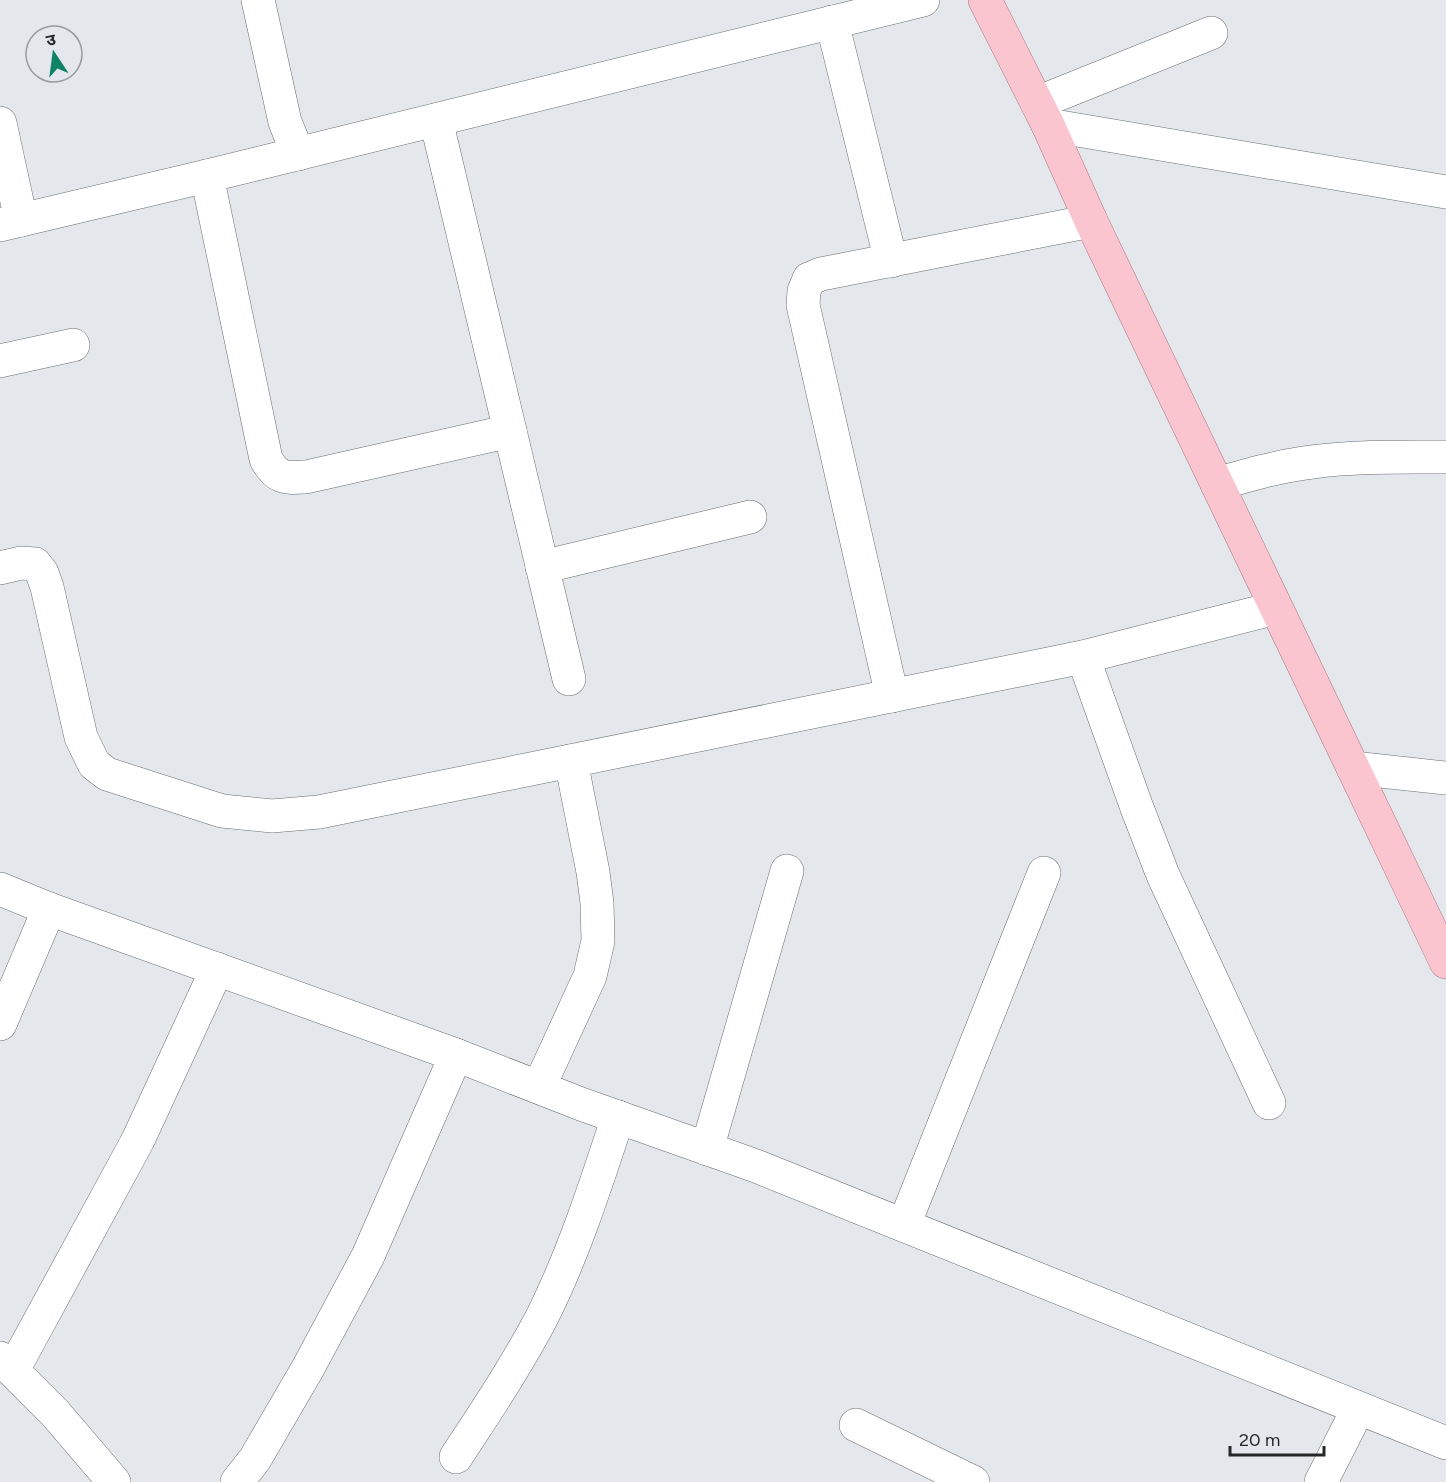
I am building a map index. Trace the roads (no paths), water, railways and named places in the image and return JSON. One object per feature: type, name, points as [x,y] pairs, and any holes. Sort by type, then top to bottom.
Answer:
[{"type":"main road","points":[[985,0],[1042,114],[1446,962]]},
{"type":"street","points":[[258,0],[285,122],[298,154]]},
{"type":"street","points":[[0,123],[11,222],[298,154],[923,0]]},
{"type":"street","points":[[832,22],[891,261]]},
{"type":"street","points":[[1042,114],[1211,33]]},
{"type":"street","points":[[1042,114],[1446,192]]},
{"type":"street","points":[[436,120],[569,679]]},
{"type":"street","points":[[207,176],[266,459],[273,472],[287,478],[306,477],[510,431]]},
{"type":"street","points":[[892,696],[803,305],[804,291],[809,279],[821,274],[1091,221]]},
{"type":"street","points":[[0,361],[73,345]]},
{"type":"street","points":[[1217,484],[1269,469],[1310,462],[1364,457],[1446,457]]},
{"type":"street","points":[[542,567],[750,517]]},
{"type":"street","points":[[0,568],[21,563],[35,564],[42,573],[81,737],[94,764],[107,774],[222,811],[272,816],[320,812],[1083,657],[1276,608]]},
{"type":"street","points":[[1083,657],[1163,875],[1269,1103]]},
{"type":"street","points":[[539,1087],[590,976],[598,941],[593,872],[571,761]]},
{"type":"street","points":[[1353,768],[1446,778]]},
{"type":"street","points":[[707,1149],[787,871]]},
{"type":"street","points":[[903,1225],[1044,873]]},
{"type":"street","points":[[0,889],[49,909],[456,1055],[707,1149],[903,1225],[1446,1443]]},
{"type":"street","points":[[0,1024],[49,909]]},
{"type":"street","points":[[114,1482],[55,1413],[7,1364],[138,1140],[217,969]]},
{"type":"street","points":[[237,1482],[255,1459],[308,1368],[368,1256],[456,1055]]},
{"type":"street","points":[[456,1457],[496,1397],[542,1316],[584,1217],[618,1117]]},
{"type":"street","points":[[1321,1482],[1358,1409]]},
{"type":"street","points":[[856,1425],[973,1482]]}]
